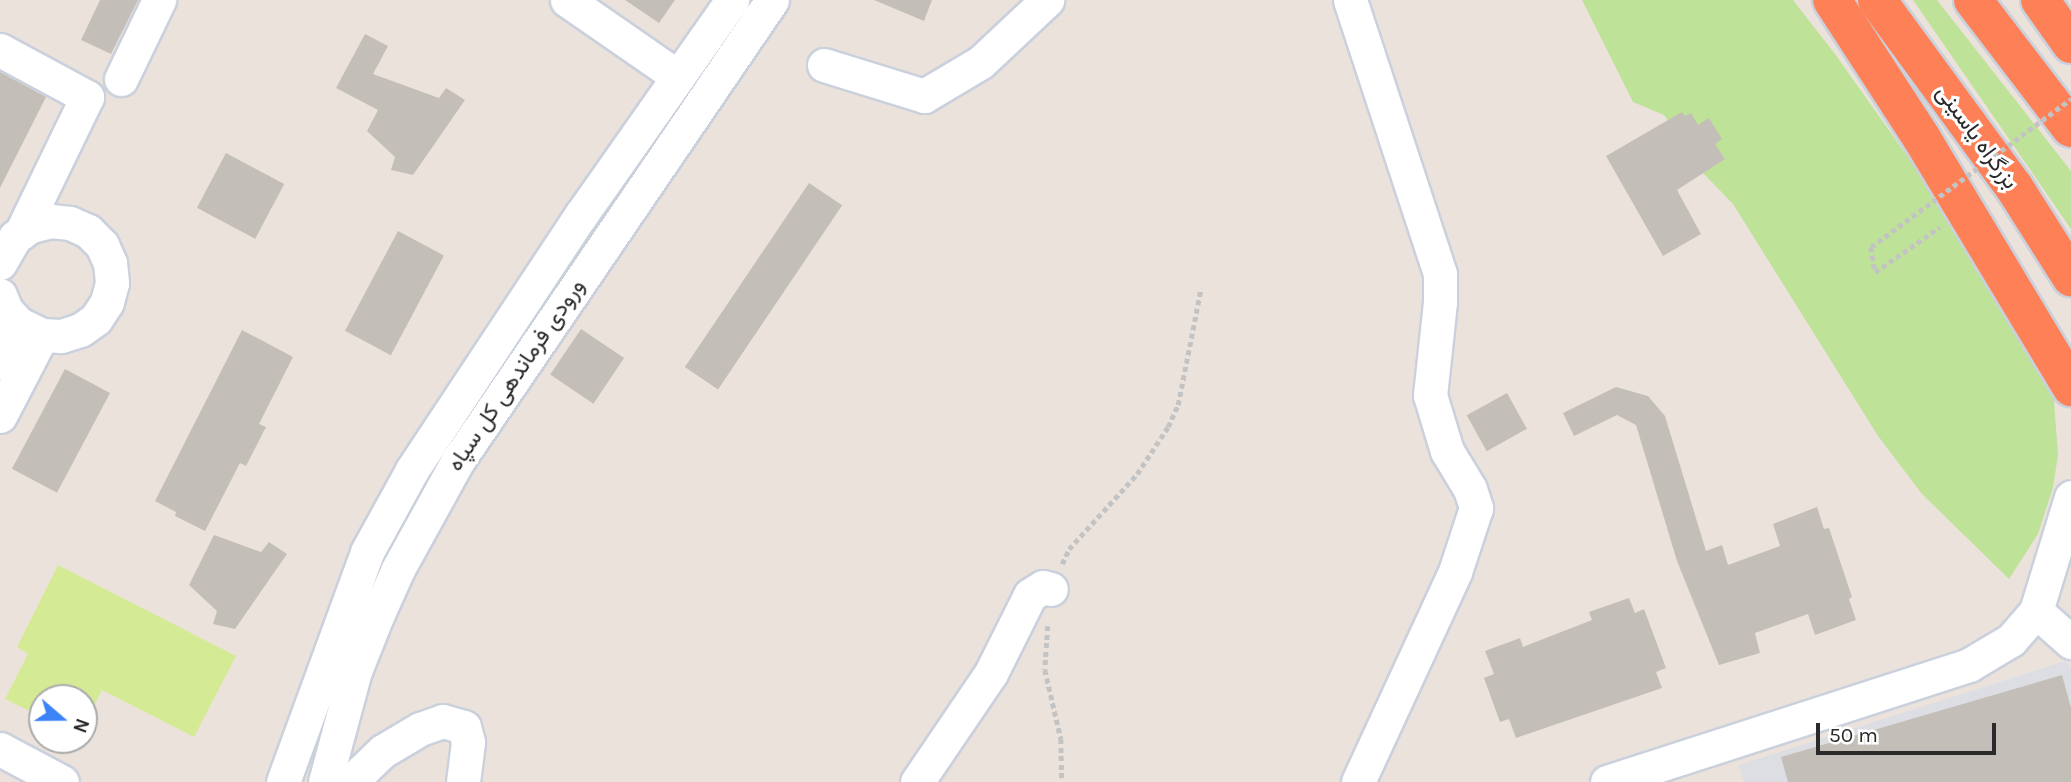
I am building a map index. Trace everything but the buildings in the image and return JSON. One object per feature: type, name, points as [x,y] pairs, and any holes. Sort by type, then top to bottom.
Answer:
[{"type":"highway","name":"بزرگراه یاسینی","points":[[1877,0],[2014,187],[2071,277]]},
{"type":"highway","points":[[1973,0],[2071,128]]},
{"type":"highway","points":[[2040,0],[2071,44]]},
{"type":"highway","points":[[1833,1],[1966,211],[2071,387]]},
{"type":"lane","points":[[121,79],[159,0]]},
{"type":"lane","points":[[567,0],[678,77]]},
{"type":"lane","name":"ورودی فرماندهی کل سپاه","points":[[283,782],[367,552],[405,482],[470,379],[732,0]]},
{"type":"lane","name":"ورودی فرماندهی کل سپاه","points":[[326,782],[355,671],[377,617],[398,569],[457,462],[516,370],[772,0]]},
{"type":"lane","points":[[824,65],[924,96],[981,62],[1047,0]]},
{"type":"lane","points":[[1350,0],[1440,274],[1440,302],[1430,394],[1447,452],[1470,489],[1476,508],[1455,572],[1358,782]]},
{"type":"lane","points":[[0,50],[87,97],[20,233],[3,253],[0,263]]},
{"type":"lane","points":[[0,295],[6,310],[30,330],[61,336],[80,330],[96,319],[107,302],[112,283],[110,263],[102,245],[88,231],[70,223],[51,221],[31,226],[20,233]]},
{"type":"lane","points":[[0,363],[30,330]]},
{"type":"lane","points":[[0,416],[30,330]]},
{"type":"lane","points":[[1607,782],[1652,777],[1969,665],[2011,640],[2036,611],[2071,497]]},
{"type":"lane","points":[[917,782],[991,673],[1030,594],[1044,587],[1051,589]]},
{"type":"lane","points":[[2036,611],[2071,642]]},
{"type":"lane","points":[[357,782],[362,771],[383,751],[419,729],[443,722],[464,727],[468,742],[463,782]]},
{"type":"lane","points":[[0,749],[62,782]]},
{"type":"path","points":[[1966,211],[1875,271],[1871,247],[2071,99]]},
{"type":"path","points":[[1062,782],[1061,739],[1045,670],[1051,589],[1069,548],[1137,474],[1168,427],[1178,405],[1201,288]]},
{"type":"shaded area","points":[[2065,661],[2071,668],[2071,782],[1744,782],[1739,765]]},
{"type":"green space","points":[[1582,0],[1793,0],[1835,54],[1942,205],[2053,387],[2058,455],[2053,488],[2038,534],[2009,579],[1922,494],[1878,436],[1733,204],[1701,171],[1664,115],[1633,102]]},
{"type":"green space","points":[[1913,0],[1937,0],[2071,171],[2071,229]]},
{"type":"green space","points":[[58,565],[236,656],[194,737],[102,690],[98,698],[98,684],[28,684],[28,710],[5,699],[28,654],[17,647]]}]
